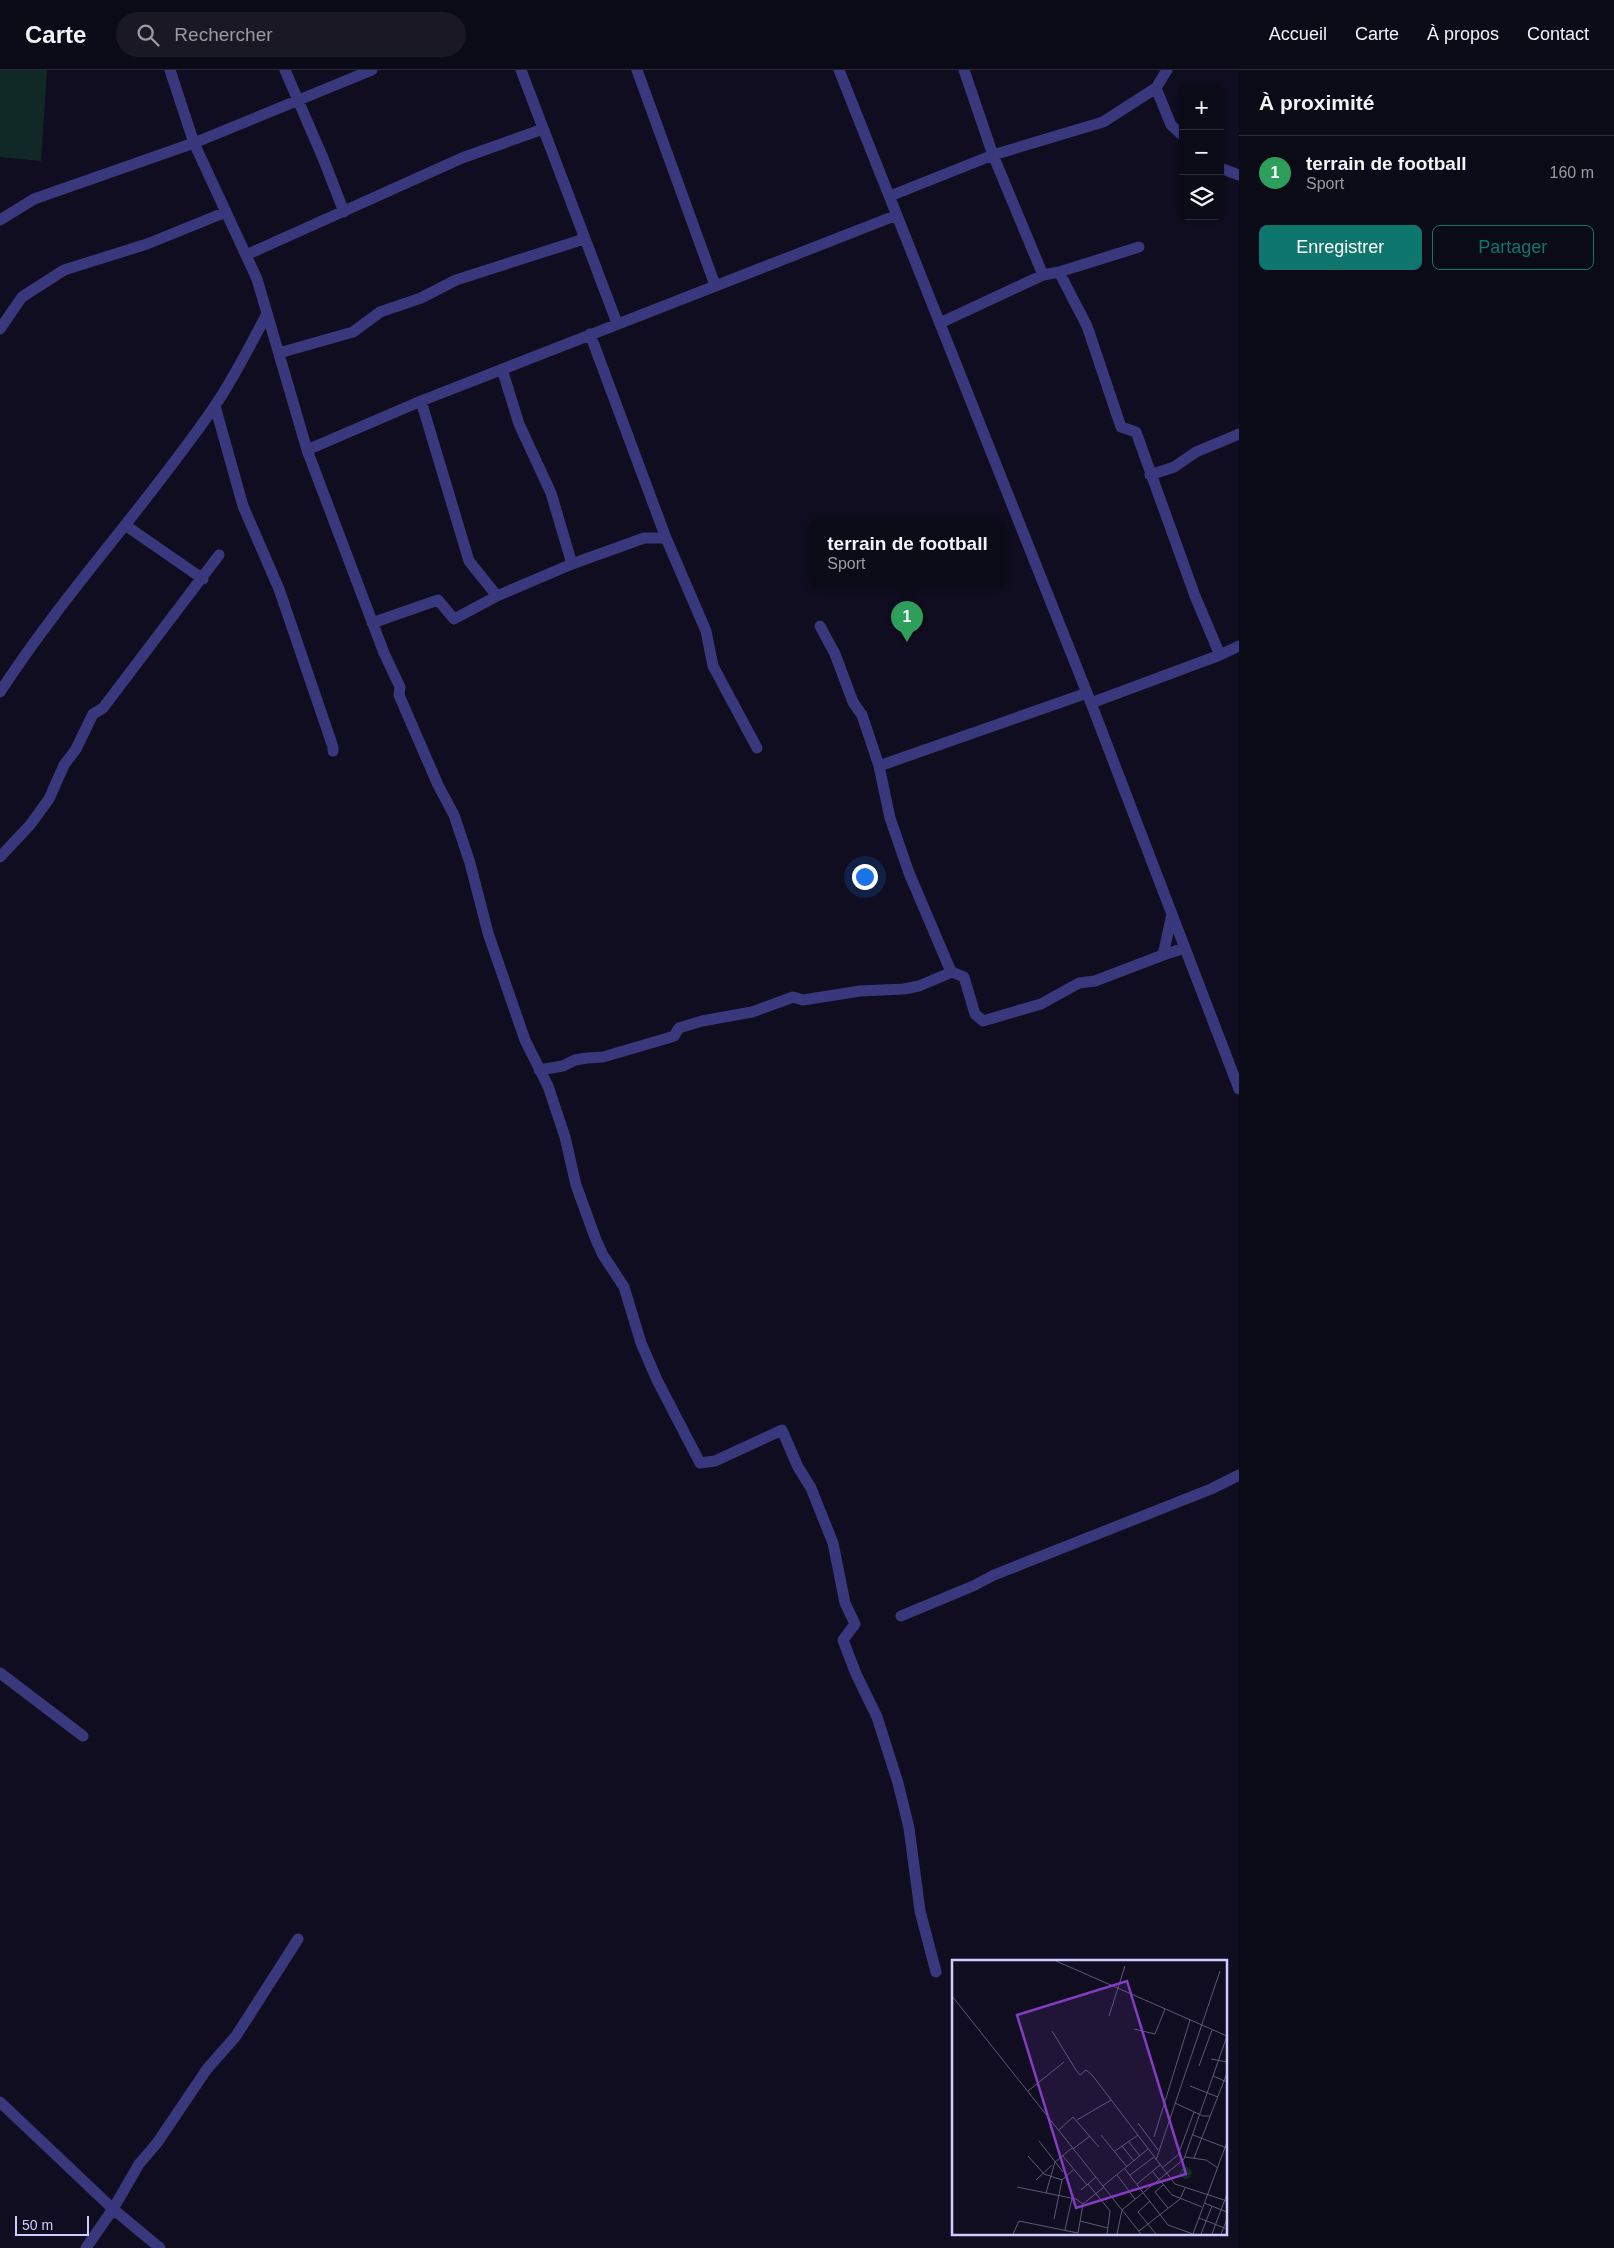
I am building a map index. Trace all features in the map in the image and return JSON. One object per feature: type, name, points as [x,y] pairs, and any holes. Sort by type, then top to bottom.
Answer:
[{"type":"street","points":[[170,70],[194,143],[257,279],[307,450],[372,623],[400,687],[399,695],[454,816],[470,863],[488,933],[525,1040],[548,1086],[566,1137],[576,1185],[603,1255],[624,1287],[641,1342],[657,1380],[700,1463],[715,1461],[782,1430],[798,1467],[812,1488],[833,1543],[845,1603],[855,1624],[842,1640],[877,1717],[898,1783],[909,1828],[920,1912],[936,1972]]},
{"type":"street","points":[[285,70],[324,158],[344,212]]},
{"type":"street","points":[[0,220],[34,199],[194,143],[372,70]]},
{"type":"street","points":[[521,70],[618,323]]},
{"type":"street","points":[[637,70],[715,285]]},
{"type":"street","points":[[839,70],[1089,698],[1239,1089]]},
{"type":"street","points":[[964,70],[994,155],[1043,275]]},
{"type":"street","points":[[890,196],[994,155],[1103,122],[1156,88],[1166,70]]},
{"type":"street","points":[[1156,88],[1171,125],[1179,132]]},
{"type":"street","points":[[246,255],[462,158],[543,128]]},
{"type":"street","points":[[1224,169],[1239,175]]},
{"type":"street","points":[[0,329],[22,298],[64,270],[147,244],[226,212]]},
{"type":"street","points":[[307,450],[421,401],[897,215]]},
{"type":"street","points":[[279,353],[353,332],[380,312],[421,298],[456,280],[584,238]]},
{"type":"street","points":[[940,323],[1043,275],[1059,272],[1138,247]]},
{"type":"street","points":[[1059,272],[1087,326],[1122,428],[1136,432],[1150,475],[1220,655]]},
{"type":"street","points":[[0,692],[30,646],[215,406],[267,314]]},
{"type":"street","points":[[590,334],[666,538],[706,631],[713,666],[757,748]]},
{"type":"street","points":[[502,369],[519,424],[551,493],[572,564]]},
{"type":"street","points":[[421,401],[469,561],[497,596]]},
{"type":"street","points":[[215,406],[243,506],[279,589],[333,750]]},
{"type":"street","points":[[1150,475],[1174,466],[1196,452],[1239,434]]},
{"type":"street","points":[[125,525],[203,579]]},
{"type":"street","points":[[372,623],[438,600],[454,619],[497,596],[572,564],[644,538],[666,538]]},
{"type":"street","points":[[0,856],[30,825],[49,799],[64,765],[76,748],[93,714],[103,708],[203,579],[219,555]]},
{"type":"street","points":[[820,626],[834,654],[853,702],[862,715],[878,766],[890,818],[909,873],[952,972],[964,977],[976,1014],[983,1021],[1041,1004],[1079,983],[1095,981],[1185,948]]},
{"type":"street","points":[[878,766],[1220,655],[1239,646]]},
{"type":"street","points":[[1163,955],[1172,914]]},
{"type":"street","points":[[539,1070],[563,1066],[581,1059],[603,1058],[674,1036],[679,1028],[702,1021],[752,1012],[793,997],[802,1000],[860,991],[904,989],[919,986],[952,972]]},
{"type":"street","points":[[901,1616],[973,1586],[994,1575],[1211,1489],[1239,1475]]},
{"type":"street","points":[[0,1673],[83,1736]]},
{"type":"street","points":[[86,2248],[113,2209],[139,2164],[157,2143],[207,2069],[236,2036],[298,1939]]},
{"type":"street","points":[[0,2102],[113,2209],[160,2248]]},
{"type":"green space","points":[[0,70],[47,70],[41,161],[0,157]]},
{"type":"place","name":"terrain de football","points":[[907,642]]}]
